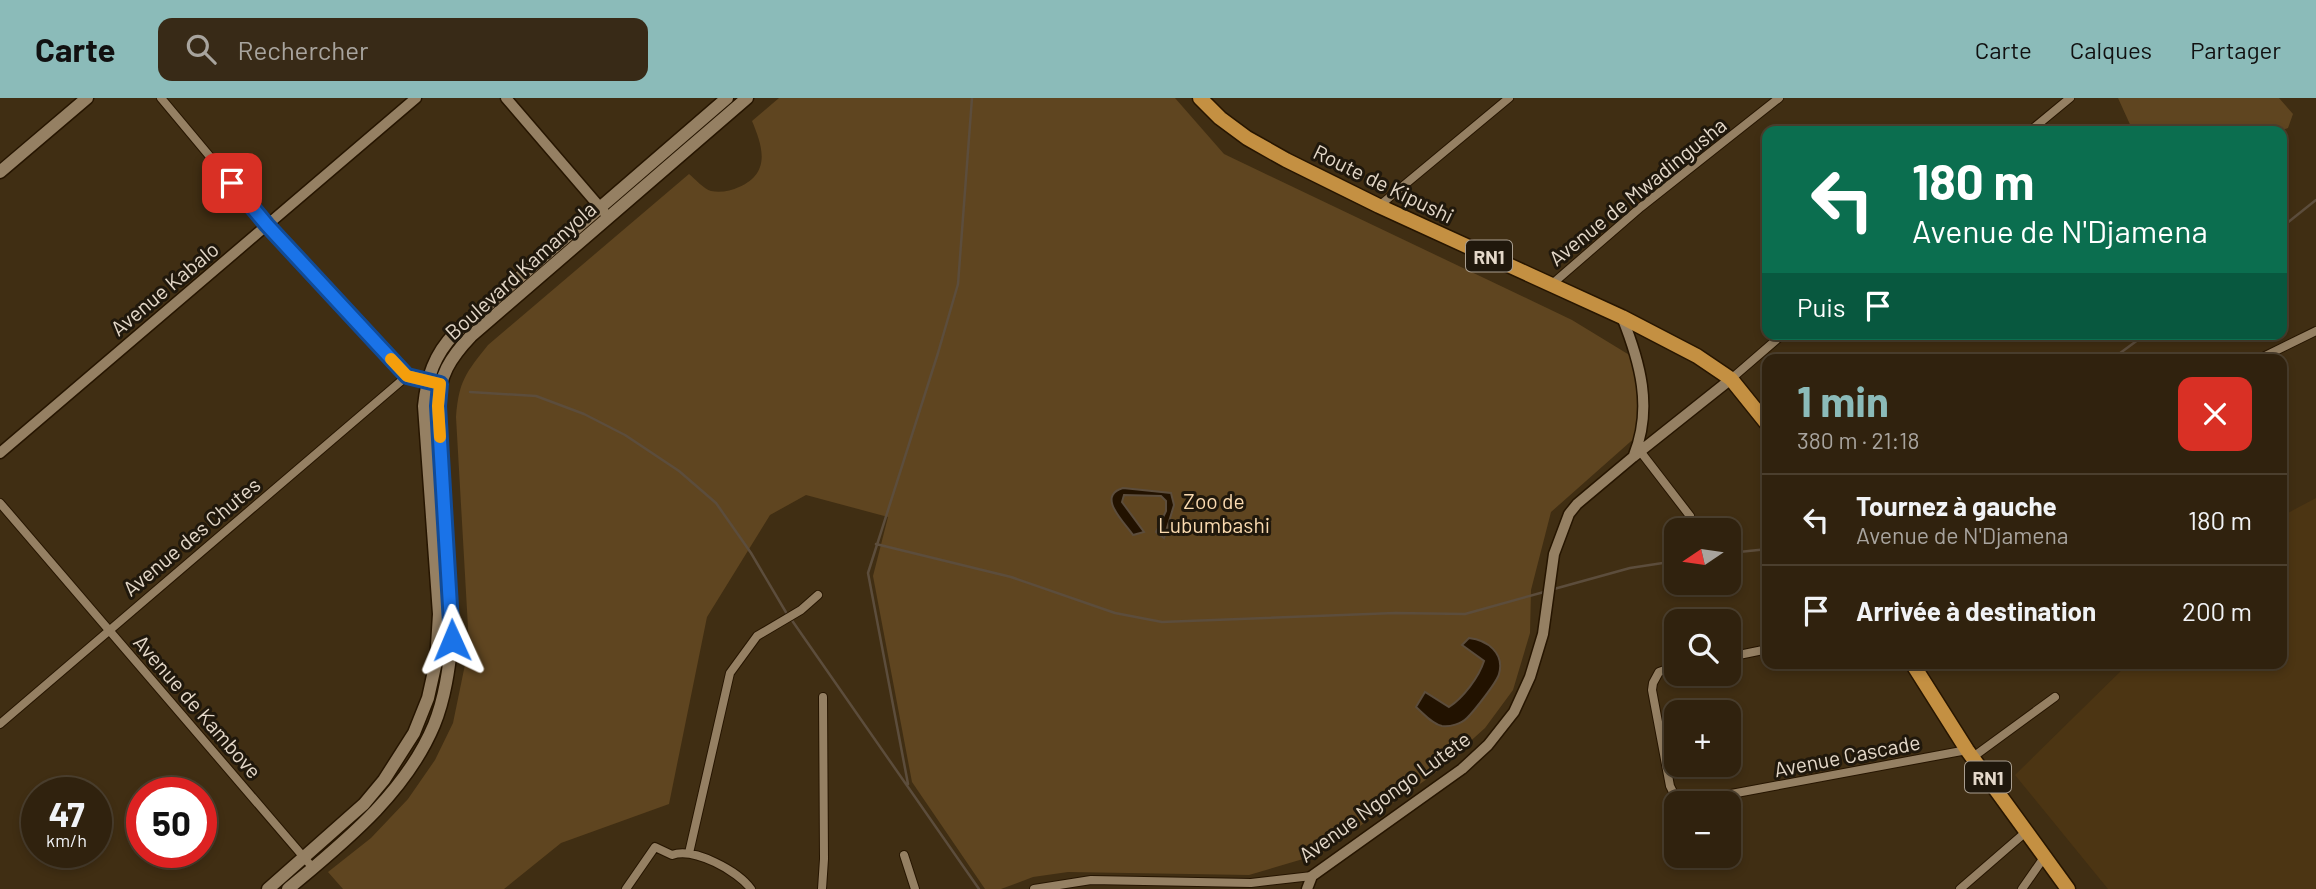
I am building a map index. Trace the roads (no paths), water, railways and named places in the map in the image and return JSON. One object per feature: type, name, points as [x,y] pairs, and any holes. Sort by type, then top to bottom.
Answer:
[{"type":"highway","name":"Route de Kipushi","points":[[1200,98],[1220,118],[1247,138],[1331,183],[1622,317],[1697,356],[1731,379],[1762,418]]},
{"type":"highway","name":"RN1","points":[[1916,669],[1970,754],[2068,889]]},
{"type":"main road","points":[[0,172],[87,98]]},
{"type":"main road","name":"Boulevard Kamanyola","points":[[268,889],[309,863],[382,805],[407,774],[435,722],[444,689],[452,640],[452,610],[434,382],[471,336],[726,98]]},
{"type":"main road","name":"Boulevard Kamanyola","points":[[604,212],[747,98]]},
{"type":"main road","name":"Boulevard Kamanyola","points":[[288,889],[309,863]]},
{"type":"street","points":[[161,98],[267,225],[407,376],[434,382]]},
{"type":"street","name":"Avenue Kabalo","points":[[0,453],[416,98]]},
{"type":"street","points":[[506,98],[604,212]]},
{"type":"street","points":[[1379,206],[1509,98]]},
{"type":"street","name":"Avenue de Mwadingusha","points":[[1550,285],[1641,207],[1779,98]]},
{"type":"street","points":[[2036,126],[2070,98]]},
{"type":"street","points":[[1622,317],[1639,365],[1643,392],[1641,431],[1636,454],[1690,516]]},
{"type":"street","points":[[2269,354],[2316,331]]},
{"type":"street","points":[[1731,379],[1776,340]]},
{"type":"street","name":"Avenue des Chutes","points":[[0,724],[407,376]]},
{"type":"street","name":"Avenue Ngongo Lutete","points":[[1034,889],[1091,880],[1251,883],[1312,876],[1462,769],[1488,745],[1514,712],[1530,677],[1543,634],[1549,580],[1558,538],[1569,514],[1636,454],[1731,379]]},
{"type":"street","name":"Avenue de Kambove","points":[[0,503],[309,863]]},
{"type":"street","points":[[689,853],[730,673],[757,636],[801,610],[818,595]]},
{"type":"street","points":[[1741,655],[1762,650]]},
{"type":"street","name":"Avenue Cascade","points":[[1664,670],[1653,683],[1652,690],[1670,786],[1676,798],[1683,803],[1970,754]]},
{"type":"street","points":[[822,889],[823,697]]},
{"type":"street","points":[[1970,754],[2055,697]]},
{"type":"street","points":[[1960,889],[2026,831]]},
{"type":"street","points":[[626,889],[654,848],[672,855],[689,853],[730,869],[751,889]]},
{"type":"street","points":[[904,855],[915,889]]},
{"type":"street","points":[[2022,889],[2045,856]]},
{"type":"street","points":[[1307,889],[1312,876]]},
{"type":"waterway","points":[[908,784],[868,573],[958,284],[972,98]]},
{"type":"waterway","points":[[2287,223],[2316,200]]},
{"type":"waterway","points":[[2119,354],[2138,340]]},
{"type":"waterway","points":[[470,392],[536,396],[584,414],[625,435],[679,471],[716,503],[751,553],[787,614]]},
{"type":"waterway","points":[[876,544],[1011,577],[1115,613],[1162,622],[1395,613],[1465,614],[1544,592]]},
{"type":"waterway","points":[[1741,552],[1762,550]]},
{"type":"waterway","points":[[1554,589],[1630,568],[1664,563]]},
{"type":"waterway","points":[[791,619],[979,889]]},
{"type":"park label","name":"Zoo de Lubumbashi","points":[[1214,512]]}]
